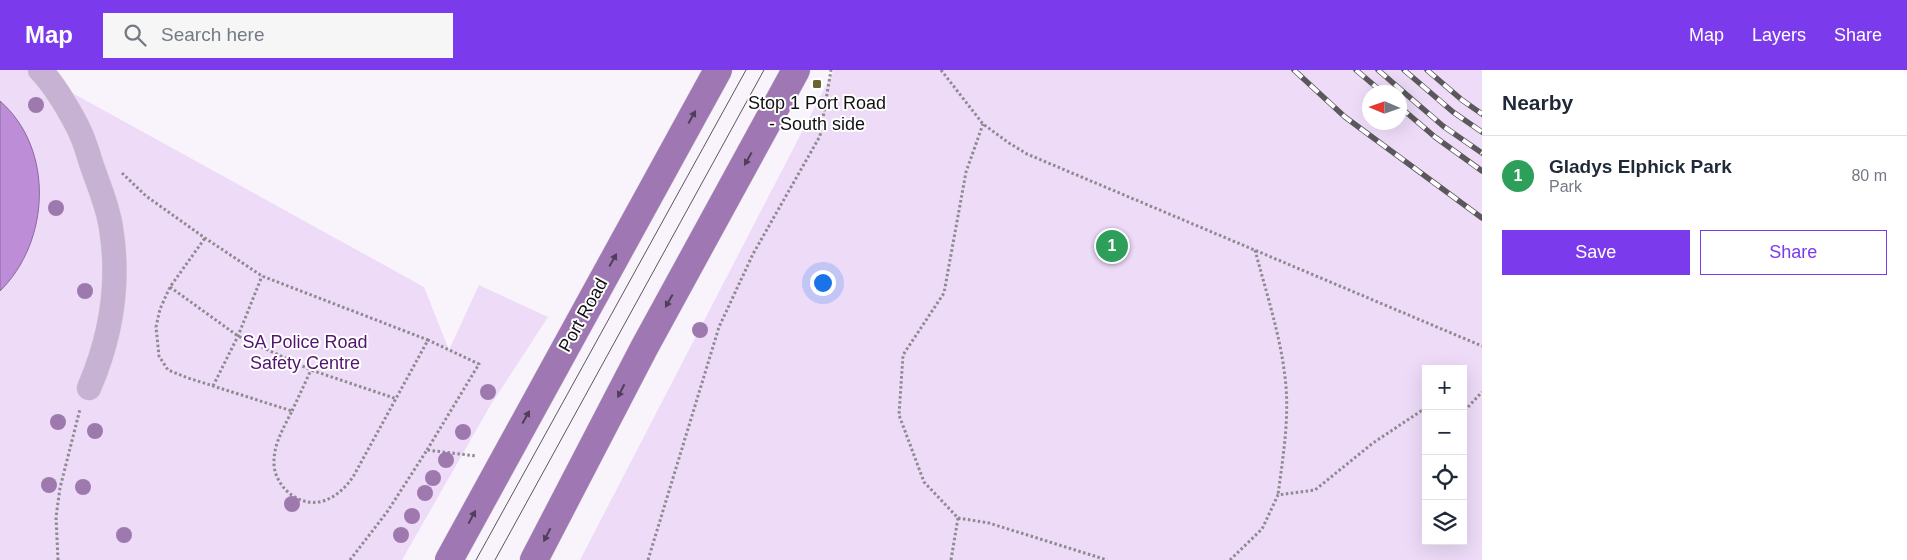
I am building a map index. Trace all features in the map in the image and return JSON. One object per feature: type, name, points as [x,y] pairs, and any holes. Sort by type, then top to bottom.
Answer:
[{"type":"main road","name":"Port Road","points":[[449,560],[718,70]]},
{"type":"main road","points":[[534,560],[644,348],[796,70]]},
{"type":"lane","points":[[40,70],[63,103],[81,134],[111,227],[114,275],[112,309],[100,361],[89,388]]},
{"type":"path","points":[[648,560],[719,327],[753,254],[820,136],[831,70]]},
{"type":"path","points":[[941,70],[983,124],[1009,144],[1027,154],[1482,346]]},
{"type":"path","points":[[983,124],[966,172],[944,293],[903,355],[899,414],[924,482],[958,518],[989,524],[1107,560]]},
{"type":"path","points":[[117,168],[146,196],[204,238],[262,276],[428,340],[479,364],[427,450],[386,512],[350,560]]},
{"type":"path","points":[[204,238],[170,287],[160,309],[156,327],[160,356],[168,370],[292,411]]},
{"type":"path","points":[[1230,560],[1262,529],[1278,495],[1286,433],[1285,378],[1275,323],[1254,250]]},
{"type":"path","points":[[213,386],[238,336],[262,276]]},
{"type":"path","points":[[170,287],[238,336],[311,370],[397,399]]},
{"type":"path","points":[[311,370],[275,447],[274,467],[279,481],[288,494],[305,501],[322,502],[345,488],[397,399],[428,340]]},
{"type":"path","points":[[58,560],[56,517],[60,488],[77,416],[89,388]]},
{"type":"path","points":[[1467,407],[1482,392]]},
{"type":"path","points":[[1278,495],[1315,490],[1373,443],[1422,411]]},
{"type":"path","points":[[427,450],[503,460]]},
{"type":"path","points":[[952,560],[958,518]]},
{"type":"green space","name":"SA Police Road Safety Centre","points":[[0,70],[52,70],[56,84],[424,287],[449,350],[479,285],[548,317],[490,406],[402,560],[0,560]]},
{"type":"green space","points":[[834,70],[1482,70],[1482,560],[580,560]]},
{"type":"shaded area","points":[[0,101],[18,121],[30,144],[37,169],[39,196],[36,222],[29,247],[17,271],[0,291]]},
{"type":"tram line","points":[[476,560],[746,70]]},
{"type":"tram line","points":[[495,560],[764,70]]},
{"type":"railway","points":[[1294,70],[1345,117],[1482,218]]},
{"type":"railway","points":[[1356,70],[1374,85]]},
{"type":"railway","points":[[1378,70],[1443,126],[1482,153]]},
{"type":"railway","points":[[1404,70],[1453,112],[1482,132]]},
{"type":"railway","points":[[1427,70],[1462,100],[1482,114]]},
{"type":"railway","points":[[1407,113],[1435,137],[1482,171]]},
{"type":"place","name":"Stop 1 Port Road - South side","points":[[817,84]]},
{"type":"place","name":"Gladys Elphick Park","points":[[1112,246]]}]
